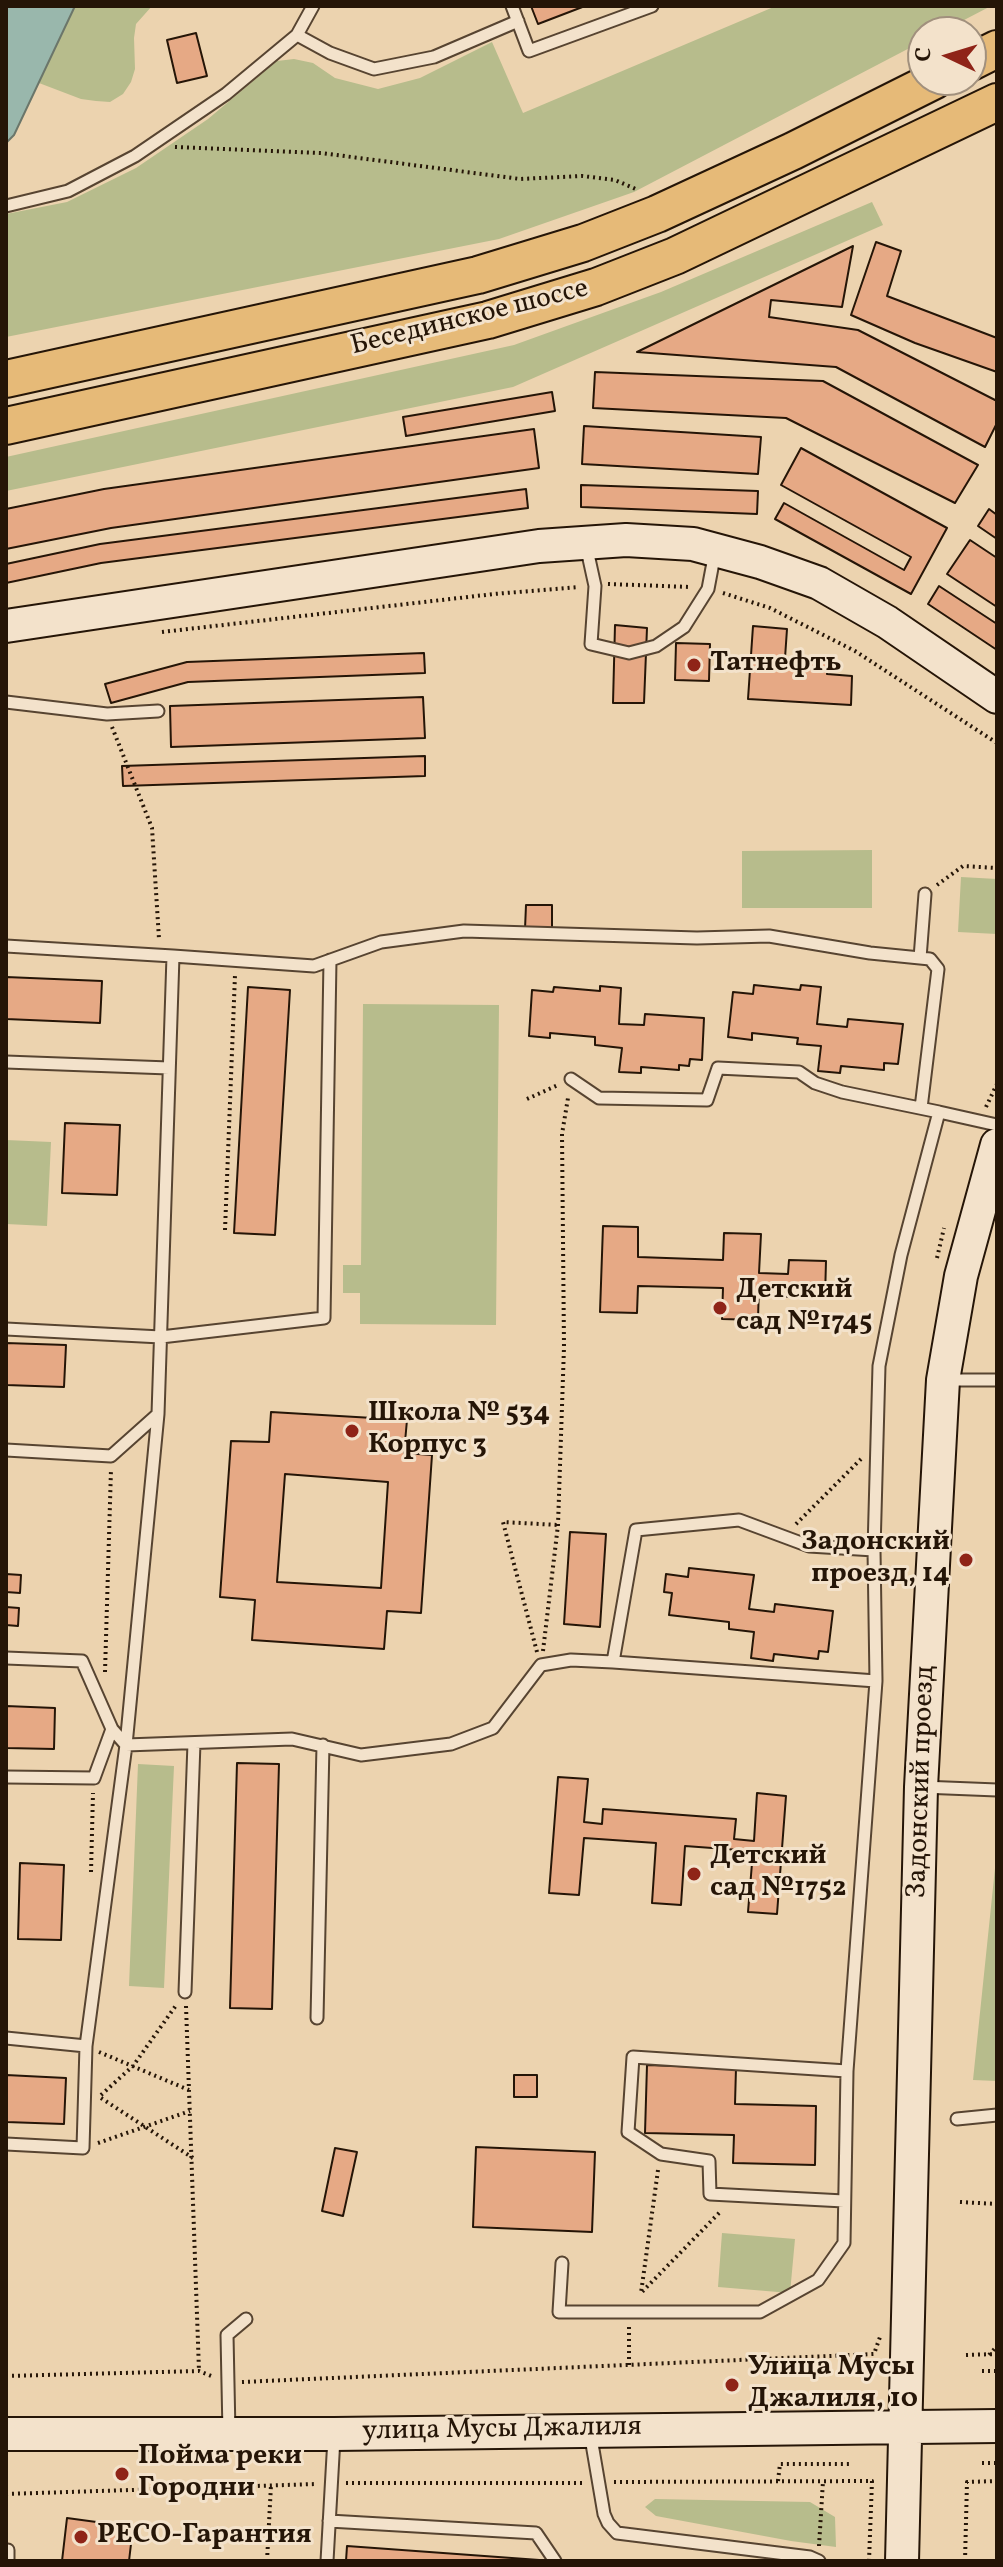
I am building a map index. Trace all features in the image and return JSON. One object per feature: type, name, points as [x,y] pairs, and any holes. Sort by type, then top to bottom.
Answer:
[{"type":"main road","name":"Бесединское шоссе","points":[[6,379],[478,275],[583,243],[671,208],[907,94]]},
{"type":"main road","name":"Бесединское шоссе","points":[[6,426],[488,320],[596,287],[675,256],[997,102]]},
{"type":"street","points":[[6,626],[433,560],[585,541],[693,544],[819,583],[887,622],[997,697]]},
{"type":"street","name":"Задонский проезд","points":[[902,2561],[921,1787],[943,1380],[961,1276],[997,1145]]},
{"type":"street","name":"улица Мусы Джалиля","points":[[6,2434],[334,2434],[997,2426]]},
{"type":"lane","points":[[6,206],[68,191],[148,147],[226,94],[297,35],[313,6]]},
{"type":"lane","points":[[512,6],[529,51],[652,6]]},
{"type":"lane","points":[[297,35],[330,53],[374,69],[434,57],[518,21]]},
{"type":"lane","points":[[585,541],[595,586],[591,644],[629,653],[656,646],[684,627],[708,589],[716,549]]},
{"type":"lane","points":[[6,702],[107,714],[158,711]]},
{"type":"lane","points":[[920,958],[925,894]]},
{"type":"lane","points":[[6,946],[314,966],[381,942],[464,931],[697,938],[769,936],[930,959],[938,969],[921,1108]]},
{"type":"lane","points":[[6,2144],[83,2148],[86,2046],[126,1745],[158,1414],[169,1068],[166,956]]},
{"type":"lane","points":[[6,1329],[161,1337],[324,1318],[330,960]]},
{"type":"lane","points":[[6,1062],[169,1068]]},
{"type":"lane","points":[[571,1079],[599,1098],[707,1100],[718,1068],[799,1072],[815,1083],[842,1092],[997,1125]]},
{"type":"lane","points":[[562,2263],[559,2312],[760,2312],[818,2280],[844,2243],[847,2071],[876,1681],[874,1550],[879,1366],[901,1255],[939,1112]]},
{"type":"lane","points":[[943,1380],[997,1380]]},
{"type":"lane","points":[[6,1450],[111,1456],[158,1414]]},
{"type":"lane","points":[[613,1662],[636,1530],[739,1520],[809,1546],[874,1550]]},
{"type":"lane","points":[[6,1658],[82,1661],[112,1729],[126,1745]]},
{"type":"lane","points":[[126,1745],[292,1739],[361,1755],[451,1744],[493,1728],[541,1665],[571,1660],[876,1681]]},
{"type":"lane","points":[[6,1777],[94,1778],[112,1729]]},
{"type":"lane","points":[[185,1992],[194,1743]]},
{"type":"lane","points":[[317,2018],[323,1745]]},
{"type":"lane","points":[[921,1787],[997,1790]]},
{"type":"lane","points":[[6,2038],[86,2046]]},
{"type":"lane","points":[[844,2201],[710,2194],[709,2161],[661,2154],[628,2132],[633,2057],[847,2071]]},
{"type":"lane","points":[[957,2119],[997,2115]]},
{"type":"lane","points":[[229,2433],[227,2335],[246,2319]]},
{"type":"lane","points":[[590,2429],[604,2514],[617,2533],[810,2557],[819,2561]]},
{"type":"lane","points":[[327,2561],[334,2434]]},
{"type":"lane","points":[[329,2521],[536,2533],[555,2561]]},
{"type":"lane","points":[[6,2550],[8,2561]]},
{"type":"path","points":[[148,147],[321,153],[520,179],[582,176],[615,180],[644,192]]},
{"type":"path","points":[[156,632],[621,583],[708,589],[770,608],[855,651],[997,743]]},
{"type":"path","points":[[107,714],[152,828],[166,956]]},
{"type":"path","points":[[925,894],[963,866],[997,868]]},
{"type":"path","points":[[225,1230],[236,961]]},
{"type":"path","points":[[527,1099],[571,1079]]},
{"type":"path","points":[[541,1665],[558,1525],[564,1347],[562,1134],[571,1079]]},
{"type":"path","points":[[783,1537],[876,1444]]},
{"type":"path","points":[[104,1711],[111,1456]]},
{"type":"path","points":[[541,1665],[503,1522],[558,1525]]},
{"type":"path","points":[[84,2111],[133,2066],[185,1992]]},
{"type":"path","points":[[185,1992],[199,2371]]},
{"type":"path","points":[[99,2097],[193,2158]]},
{"type":"path","points":[[83,2148],[190,2111]]},
{"type":"path","points":[[661,2154],[641,2293],[737,2195]]},
{"type":"path","points":[[960,2202],[997,2204]]},
{"type":"path","points":[[629,2312],[629,2365]]},
{"type":"path","points":[[989,2355],[997,2346]]},
{"type":"path","points":[[6,2376],[199,2371],[228,2383],[874,2354]]},
{"type":"path","points":[[966,2355],[997,2354]]},
{"type":"path","points":[[785,2358],[785,2373],[850,2373]]},
{"type":"path","points":[[982,2371],[997,2371]]},
{"type":"path","points":[[982,2463],[997,2463]]},
{"type":"path","points":[[778,2481],[780,2464],[850,2464]]},
{"type":"path","points":[[819,2561],[823,2481]]},
{"type":"path","points":[[6,2494],[332,2483],[872,2481],[869,2561]]},
{"type":"path","points":[[965,2561],[967,2482],[997,2481]]},
{"type":"path","points":[[267,2561],[271,2485]]},
{"type":"green space","points":[[75,6],[152,6],[136,24],[135,69],[131,82],[123,94],[110,102],[81,99],[39,83]]},
{"type":"green space","points":[[776,6],[991,6],[972,16],[907,16],[907,49],[634,192],[499,239],[6,337],[6,214],[67,202],[136,168],[208,119],[277,61],[294,59],[313,63],[335,78],[378,89],[420,78],[492,42],[523,113]]},
{"type":"green space","points":[[872,202],[883,225],[513,387],[6,491],[6,457],[514,345],[661,292]]},
{"type":"green space","points":[[872,850],[872,908],[742,908],[742,851]]},
{"type":"green space","points":[[961,877],[997,879],[997,934],[958,932]]},
{"type":"green space","points":[[363,1004],[499,1005],[496,1325],[360,1324],[360,1293],[343,1293],[343,1265],[361,1265]]},
{"type":"green space","points":[[6,1140],[51,1142],[47,1226],[6,1224]]},
{"type":"green space","points":[[138,1764],[174,1766],[164,1988],[129,1986]]},
{"type":"green space","points":[[997,1849],[997,2081],[973,2080]]},
{"type":"green space","points":[[722,2233],[795,2239],[790,2293],[718,2287]]},
{"type":"green space","points":[[655,2499],[810,2502],[835,2517],[836,2547],[656,2516],[645,2507]]},
{"type":"shaded area","points":[[6,6],[75,6],[14,135],[6,143]]},
{"type":"building","points":[[531,6],[585,6],[538,24]]},
{"type":"building","points":[[196,33],[207,76],[177,83],[167,40]]},
{"type":"building","points":[[876,242],[901,251],[887,296],[997,338],[997,372],[915,343],[851,315]]},
{"type":"building","points":[[853,246],[842,307],[771,300],[769,317],[858,330],[997,401],[997,423],[985,447],[836,367],[637,352]]},
{"type":"building","points":[[595,372],[823,381],[978,465],[955,503],[786,418],[593,408]]},
{"type":"building","points":[[552,392],[555,411],[406,436],[403,417]]},
{"type":"building","points":[[584,426],[761,437],[758,474],[582,464]]},
{"type":"building","points":[[534,429],[539,468],[111,528],[6,549],[6,509],[104,489]]},
{"type":"building","points":[[801,448],[947,528],[911,594],[775,519],[784,503],[904,570],[911,557],[781,485]]},
{"type":"building","points":[[581,485],[758,491],[757,514],[581,507]]},
{"type":"building","points":[[526,489],[528,508],[101,563],[6,583],[6,564],[100,544]]},
{"type":"building","points":[[989,509],[997,515],[997,539],[978,526]]},
{"type":"building","points":[[970,540],[997,558],[997,607],[947,574]]},
{"type":"building","points":[[939,586],[997,624],[997,650],[928,604]]},
{"type":"building","points":[[615,625],[647,628],[644,703],[613,703]]},
{"type":"building","points":[[753,626],[787,629],[785,658],[828,661],[827,674],[852,676],[851,705],[748,699]]},
{"type":"building","points":[[676,643],[710,644],[709,681],[675,680]]},
{"type":"building","points":[[424,653],[425,673],[188,682],[111,703],[105,684],[187,662]]},
{"type":"building","points":[[423,697],[425,738],[171,747],[170,706]]},
{"type":"building","points":[[425,756],[425,776],[123,786],[122,766]]},
{"type":"building","points":[[526,905],[552,905],[552,929],[525,929]]},
{"type":"building","points":[[6,977],[102,981],[100,1023],[6,1019]]},
{"type":"building","points":[[754,985],[800,990],[801,985],[821,987],[817,1024],[847,1027],[848,1019],[903,1024],[898,1064],[884,1063],[884,1070],[841,1066],[840,1073],[818,1071],[821,1046],[797,1044],[798,1038],[752,1033],[752,1040],[728,1037],[733,992],[753,994]]},
{"type":"building","points":[[600,986],[621,988],[619,1024],[644,1025],[645,1014],[704,1018],[702,1060],[690,1059],[689,1066],[679,1065],[679,1070],[641,1067],[641,1073],[619,1072],[622,1048],[595,1045],[595,1037],[550,1033],[550,1038],[529,1036],[532,990],[553,992],[554,987],[600,991]]},
{"type":"building","points":[[248,987],[290,990],[275,1235],[234,1233]]},
{"type":"building","points":[[65,1123],[120,1125],[117,1195],[62,1193]]},
{"type":"building","points":[[603,1226],[638,1227],[638,1257],[723,1260],[724,1233],[761,1234],[759,1273],[788,1274],[789,1260],[826,1261],[825,1298],[787,1297],[787,1285],[759,1284],[758,1320],[722,1319],[723,1288],[638,1286],[637,1313],[600,1312]]},
{"type":"building","points":[[6,1343],[66,1345],[64,1387],[6,1385]]},
{"type":"building","points":[[271,1412],[407,1420],[404,1453],[432,1455],[421,1613],[387,1611],[384,1649],[252,1640],[255,1600],[220,1597],[231,1441],[269,1442]],"holes":[[[285,1474],[388,1482],[381,1588],[277,1582]]]},
{"type":"building","points":[[570,1532],[606,1534],[600,1627],[564,1624]]},
{"type":"building","points":[[689,1568],[754,1575],[749,1609],[774,1612],[775,1604],[833,1611],[828,1652],[819,1651],[818,1659],[774,1654],[773,1661],[751,1658],[754,1632],[729,1629],[729,1622],[669,1615],[672,1593],[664,1592],[666,1574],[688,1577]]},
{"type":"building","points":[[6,1574],[21,1575],[20,1593],[6,1592]]},
{"type":"building","points":[[6,1607],[19,1608],[18,1626],[6,1625]]},
{"type":"building","points":[[6,1706],[55,1708],[54,1749],[6,1748]]},
{"type":"building","points":[[237,1763],[279,1764],[272,2009],[230,2008]]},
{"type":"building","points":[[558,1777],[588,1779],[584,1822],[602,1824],[603,1809],[736,1819],[734,1839],[754,1841],[757,1793],[786,1796],[777,1914],[748,1912],[753,1851],[685,1846],[681,1905],[652,1903],[656,1843],[584,1838],[579,1895],[549,1893]]},
{"type":"building","points":[[20,1863],[64,1865],[61,1940],[18,1939]]},
{"type":"building","points":[[647,2065],[736,2068],[735,2104],[816,2106],[815,2165],[733,2163],[734,2135],[645,2133]]},
{"type":"building","points":[[6,2075],[66,2078],[64,2124],[6,2122]]},
{"type":"building","points":[[514,2075],[537,2075],[537,2097],[514,2097]]},
{"type":"building","points":[[476,2147],[595,2152],[592,2232],[473,2227]]},
{"type":"building","points":[[335,2148],[357,2152],[343,2216],[322,2211]]},
{"type":"building","points":[[67,2518],[133,2527],[129,2561],[62,2561]]},
{"type":"building","points":[[347,2546],[553,2561],[346,2561]]},
{"type":"place","name":"Татнефть","points":[[694,665]]},
{"type":"place","name":"Детский сад №1745","points":[[720,1308]]},
{"type":"place","name":"Школа № 534 Корпус 3","points":[[352,1431]]},
{"type":"place","name":"Задонский проезд, 14","points":[[966,1560]]},
{"type":"place","name":"Детский сад №1752","points":[[694,1874]]},
{"type":"place","name":"Улица Мусы Джалиля, 10","points":[[732,2385]]},
{"type":"place","name":"Пойма реки Городни","points":[[122,2474]]},
{"type":"place","name":"РЕСО-Гарантия","points":[[81,2537]]}]
